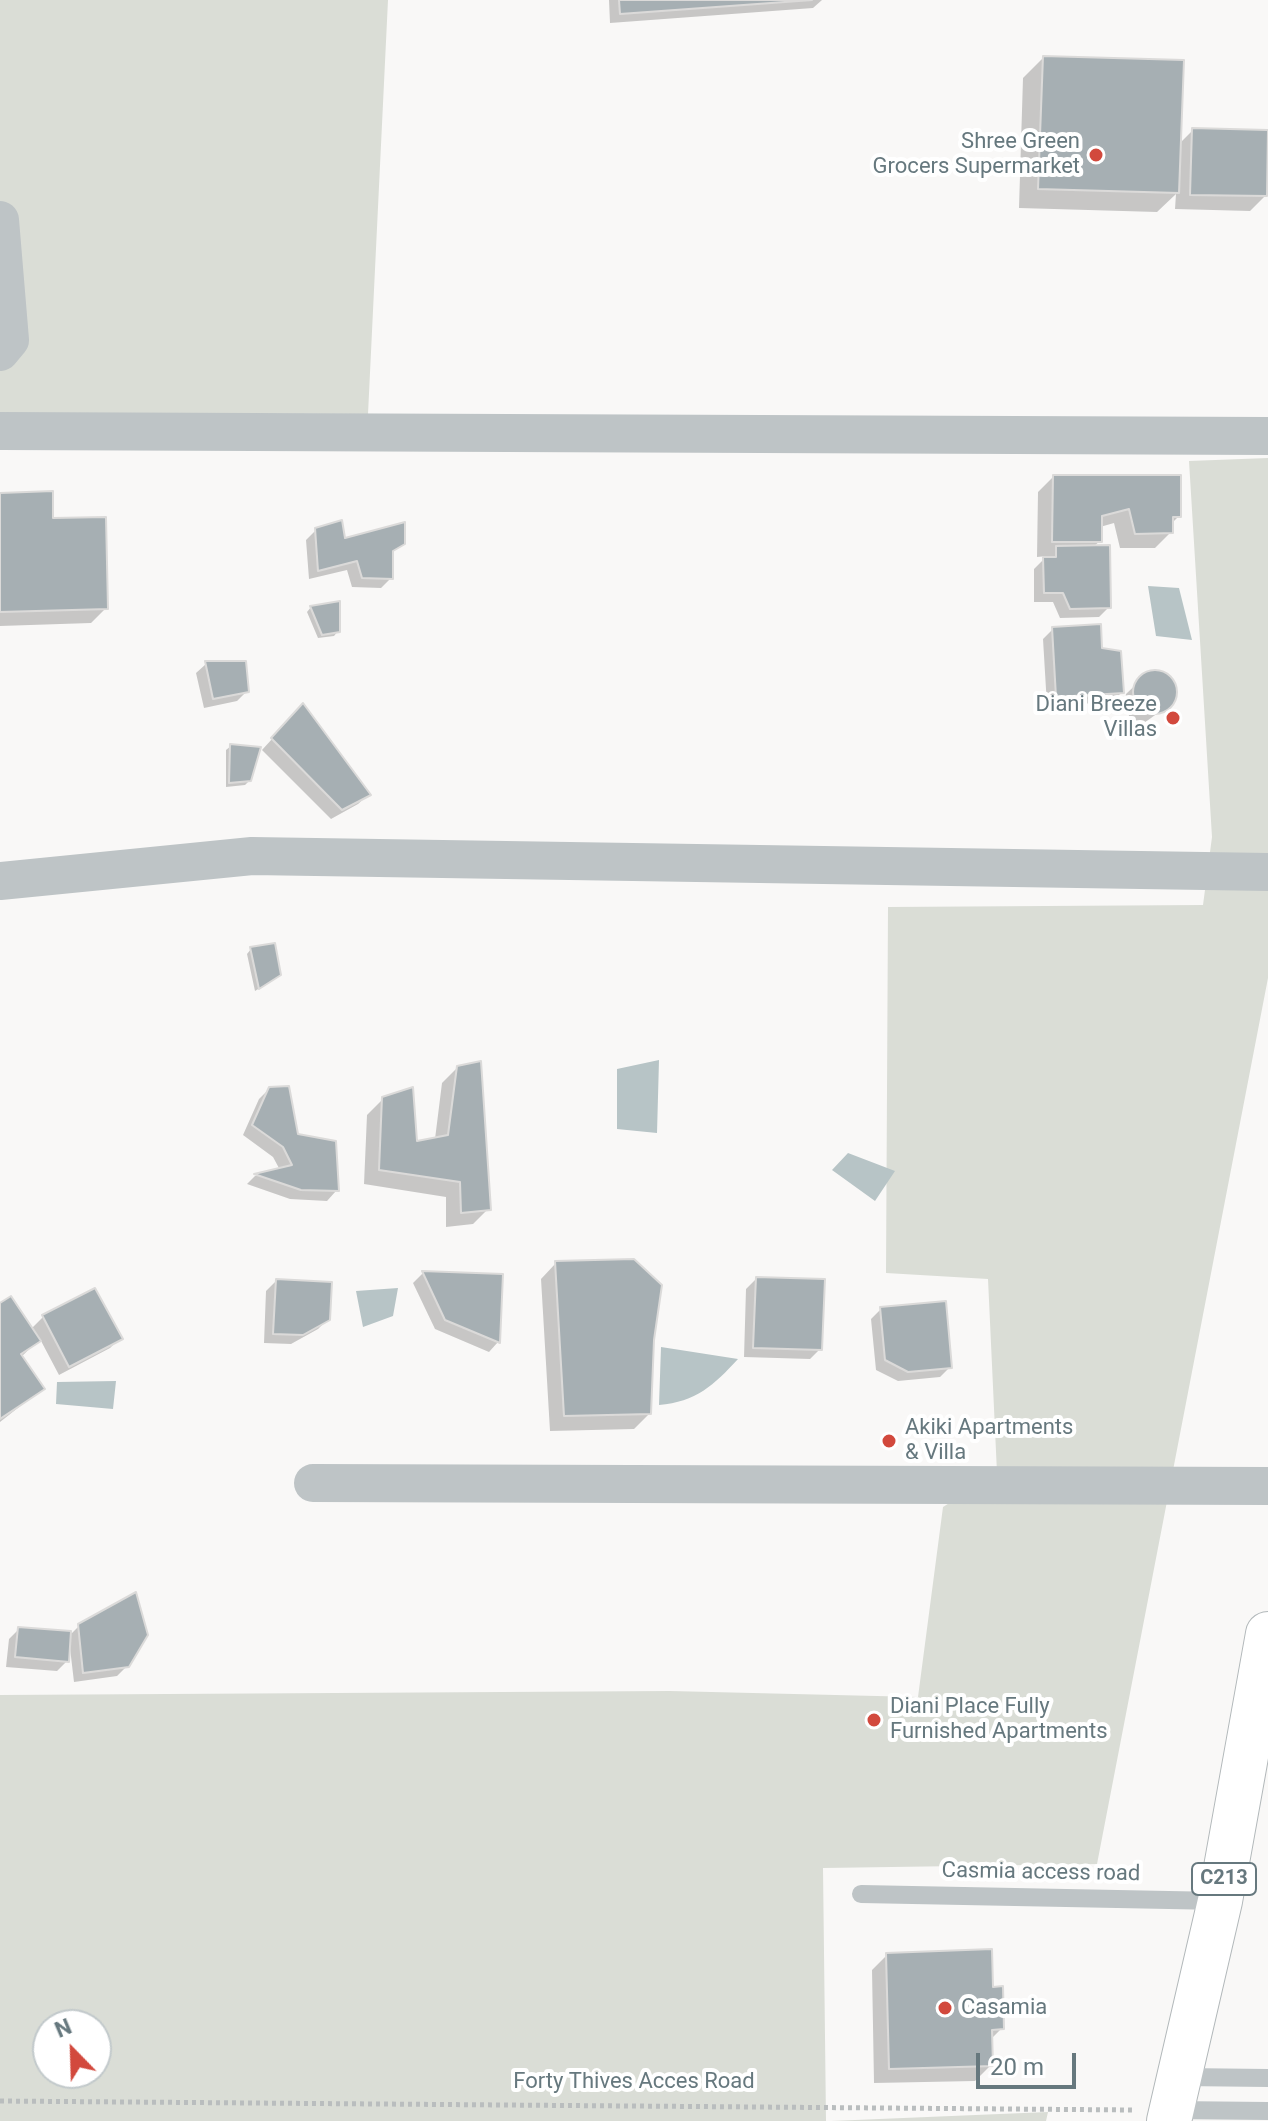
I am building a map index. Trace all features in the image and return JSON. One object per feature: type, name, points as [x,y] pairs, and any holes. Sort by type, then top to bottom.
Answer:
[{"type":"main road","name":"C213","points":[[1174,2103],[1220,1901],[1268,1634]]},
{"type":"street","points":[[0,220],[10,340],[0,352]]},
{"type":"street","points":[[0,431],[1268,436]]},
{"type":"street","points":[[0,881],[252,856],[1268,872]]},
{"type":"street","points":[[313,1483],[1268,1486]]},
{"type":"lane","name":"Casmia access road","points":[[861,1894],[1220,1901]]},
{"type":"lane","points":[[1174,2103],[1268,2078]]},
{"type":"lane","points":[[1174,2103],[1268,2111]]},
{"type":"path","name":"Forty Thives Acces Road","points":[[0,2101],[1174,2103]]},
{"type":"shaded area","points":[[0,0],[388,0],[368,414],[0,413]]},
{"type":"shaded area","points":[[1268,458],[1268,978],[1097,1864],[823,1868],[826,2121],[0,2121],[0,1695],[670,1691],[918,1697],[943,1507],[997,1473],[988,1279],[886,1273],[888,907],[1203,905],[1212,837],[1189,461]]},
{"type":"shaded area","points":[[1148,586],[1179,588],[1192,640],[1156,636]]},
{"type":"shaded area","points":[[659,1060],[657,1133],[617,1129],[617,1069]]},
{"type":"shaded area","points":[[848,1153],[895,1171],[875,1201],[832,1170]]},
{"type":"shaded area","points":[[398,1288],[393,1316],[363,1327],[356,1291]]},
{"type":"shaded area","points":[[661,1347],[738,1359],[703,1391],[684,1400],[659,1405]]},
{"type":"shaded area","points":[[116,1381],[113,1409],[56,1404],[57,1382]]},
{"type":"shaded area","points":[[1048,2112],[1046,2121],[831,2121]]},
{"type":"building","points":[[619,0],[812,0],[620,14]]},
{"type":"building","points":[[1043,56],[1184,60],[1179,193],[1038,189]]},
{"type":"building","points":[[1192,128],[1268,130],[1267,196],[1190,195]]},
{"type":"building","points":[[1053,475],[1181,475],[1181,517],[1173,517],[1173,533],[1135,534],[1129,509],[1102,516],[1102,542],[1052,542]]},
{"type":"building","points":[[53,491],[53,518],[106,517],[108,609],[0,612],[0,493]]},
{"type":"building","points":[[342,520],[345,538],[405,522],[405,544],[393,551],[393,579],[362,578],[357,561],[318,571],[315,528]]},
{"type":"building","points":[[1110,545],[1111,608],[1070,609],[1063,593],[1044,593],[1043,557],[1056,557],[1056,546]]},
{"type":"building","points":[[340,601],[340,632],[322,635],[310,606]]},
{"type":"building","points":[[1101,624],[1102,648],[1121,651],[1124,693],[1056,697],[1052,627]]},
{"type":"building","points":[[205,661],[246,661],[249,692],[213,699]]},
{"type":"building","points":[[1155,670],[1171,676],[1177,692],[1171,708],[1155,714],[1139,708],[1133,692],[1139,676]]},
{"type":"building","points":[[303,703],[371,795],[342,810],[271,738]]},
{"type":"building","points":[[230,744],[261,747],[251,781],[229,783]]},
{"type":"building","points":[[275,943],[281,975],[259,989],[250,947]]},
{"type":"building","points":[[481,1061],[491,1210],[461,1213],[460,1182],[379,1170],[382,1097],[413,1087],[417,1141],[448,1135],[457,1066]]},
{"type":"building","points":[[289,1086],[298,1134],[336,1141],[339,1191],[301,1190],[254,1174],[292,1165],[283,1147],[252,1125],[269,1087]]},
{"type":"building","points":[[634,1259],[662,1285],[654,1340],[651,1414],[564,1416],[555,1261]]},
{"type":"building","points":[[422,1271],[503,1274],[500,1343],[445,1320]]},
{"type":"building","points":[[756,1277],[825,1279],[822,1350],[753,1348]]},
{"type":"building","points":[[276,1279],[332,1282],[330,1320],[303,1335],[273,1334]]},
{"type":"building","points":[[95,1288],[123,1339],[69,1367],[42,1315]]},
{"type":"building","points":[[11,1296],[41,1341],[21,1354],[45,1389],[0,1419],[0,1303]]},
{"type":"building","points":[[946,1301],[952,1368],[908,1372],[885,1360],[880,1307]]},
{"type":"building","points":[[136,1592],[148,1635],[129,1667],[83,1673],[78,1624]]},
{"type":"building","points":[[18,1627],[71,1631],[69,1662],[15,1657]]},
{"type":"building","name":"Casamia","points":[[992,1949],[993,1987],[1003,1986],[1004,2029],[992,2030],[993,2066],[889,2069],[886,1953]]},
{"type":"place","name":"Shree Green Grocers Supermarket","points":[[1096,155]]},
{"type":"place","name":"Diani Breeze Villas","points":[[1173,718]]},
{"type":"place","name":"Akiki Apartments & Villa","points":[[889,1441]]},
{"type":"place","name":"Diani Place Fully Furnished Apartments","points":[[874,1720]]},
{"type":"place","name":"Casamia","points":[[945,2008]]}]
